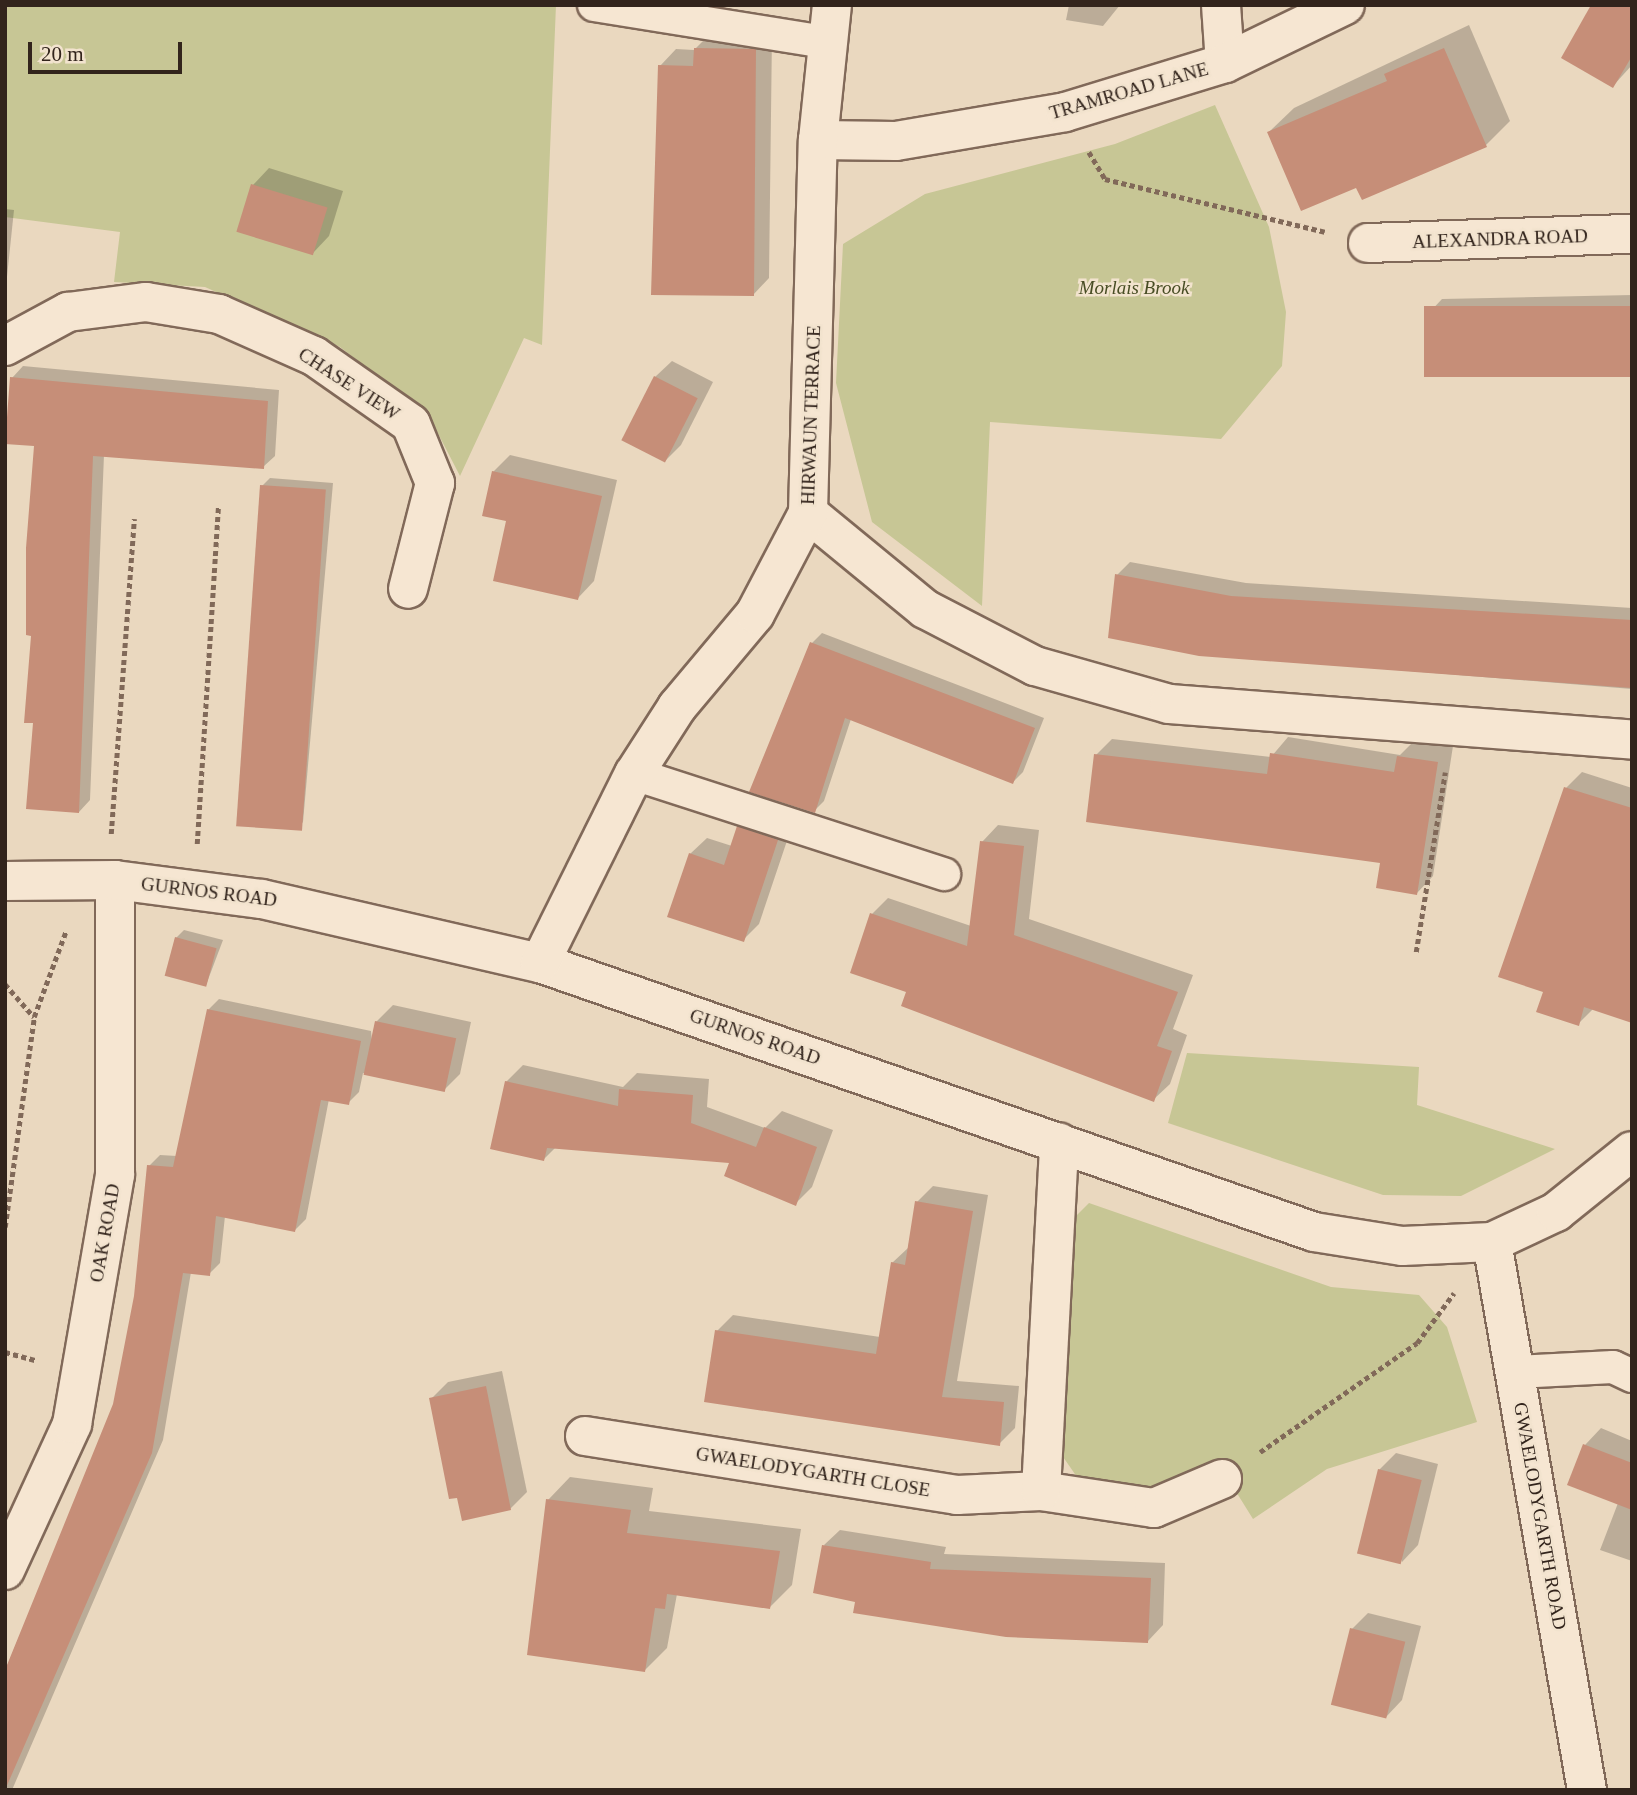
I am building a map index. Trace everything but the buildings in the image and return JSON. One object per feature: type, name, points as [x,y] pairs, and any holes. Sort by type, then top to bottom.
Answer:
[{"type":"street","points":[[1221,5],[1225,62]]},
{"type":"street","name":"TRAMROAD LANE","points":[[818,140],[896,141],[1065,112],[1225,62],[1345,5]]},
{"type":"street","name":"HIRWAUN TERRACE","points":[[540,963],[634,774],[677,706],[755,614],[808,513],[818,140],[829,24]]},
{"type":"street","name":"ALEXANDRA ROAD","points":[[1368,243],[1632,234]]},
{"type":"street","name":"CHASE VIEW","points":[[5,346],[68,312],[146,302],[219,314],[314,356],[411,424],[435,483],[408,589]]},
{"type":"street","points":[[808,513],[925,608],[1035,666],[1169,704],[1632,740]]},
{"type":"street","name":"GURNOS ROAD","points":[[5,881],[102,880],[319,908],[540,963],[1314,1232],[1402,1246],[1492,1242]]},
{"type":"street","name":"OAK ROAD","points":[[5,1570],[72,1424],[115,1175],[102,880]]},
{"type":"street","points":[[1041,1491],[1059,1142]]},
{"type":"street","points":[[1492,1242],[1556,1212],[1632,1151]]},
{"type":"street","name":"GWAELODYGARTH ROAD","points":[[1492,1242],[1587,1790]]},
{"type":"street","name":"GWAELODYGARTH CLOSE","points":[[585,1436],[957,1495],[1041,1491],[1154,1508],[1222,1479]]},
{"type":"lane","points":[[594,5],[829,24]]},
{"type":"lane","points":[[634,774],[944,874]]},
{"type":"lane","points":[[1516,1372],[1613,1367],[1632,1376]]},
{"type":"path","points":[[1065,112],[1105,179],[1368,243]]},
{"type":"path","points":[[194,890],[218,508]]},
{"type":"path","points":[[5,1227],[34,1017],[102,880],[134,519]]},
{"type":"path","points":[[1416,952],[1452,726]]},
{"type":"path","points":[[5,984],[34,1017]]},
{"type":"path","points":[[1222,1479],[1417,1343],[1492,1242]]},
{"type":"green space","points":[[5,5],[556,5],[542,345],[524,338],[460,476],[429,416],[340,347],[205,287],[114,282],[120,232],[5,217]]},
{"type":"green space","name":"Morlais Brook","points":[[1215,105],[1269,227],[1286,312],[1282,366],[1221,439],[990,422],[982,606],[872,522],[836,383],[843,244],[925,194],[1115,144]]},
{"type":"green space","points":[[1187,1053],[1419,1067],[1417,1105],[1555,1149],[1461,1196],[1383,1195],[1168,1123]]},
{"type":"green space","points":[[1089,1203],[1331,1287],[1419,1295],[1447,1327],[1477,1422],[1327,1469],[1253,1519],[1220,1466],[1159,1490],[1077,1477],[1061,1454],[1067,1225]]}]
